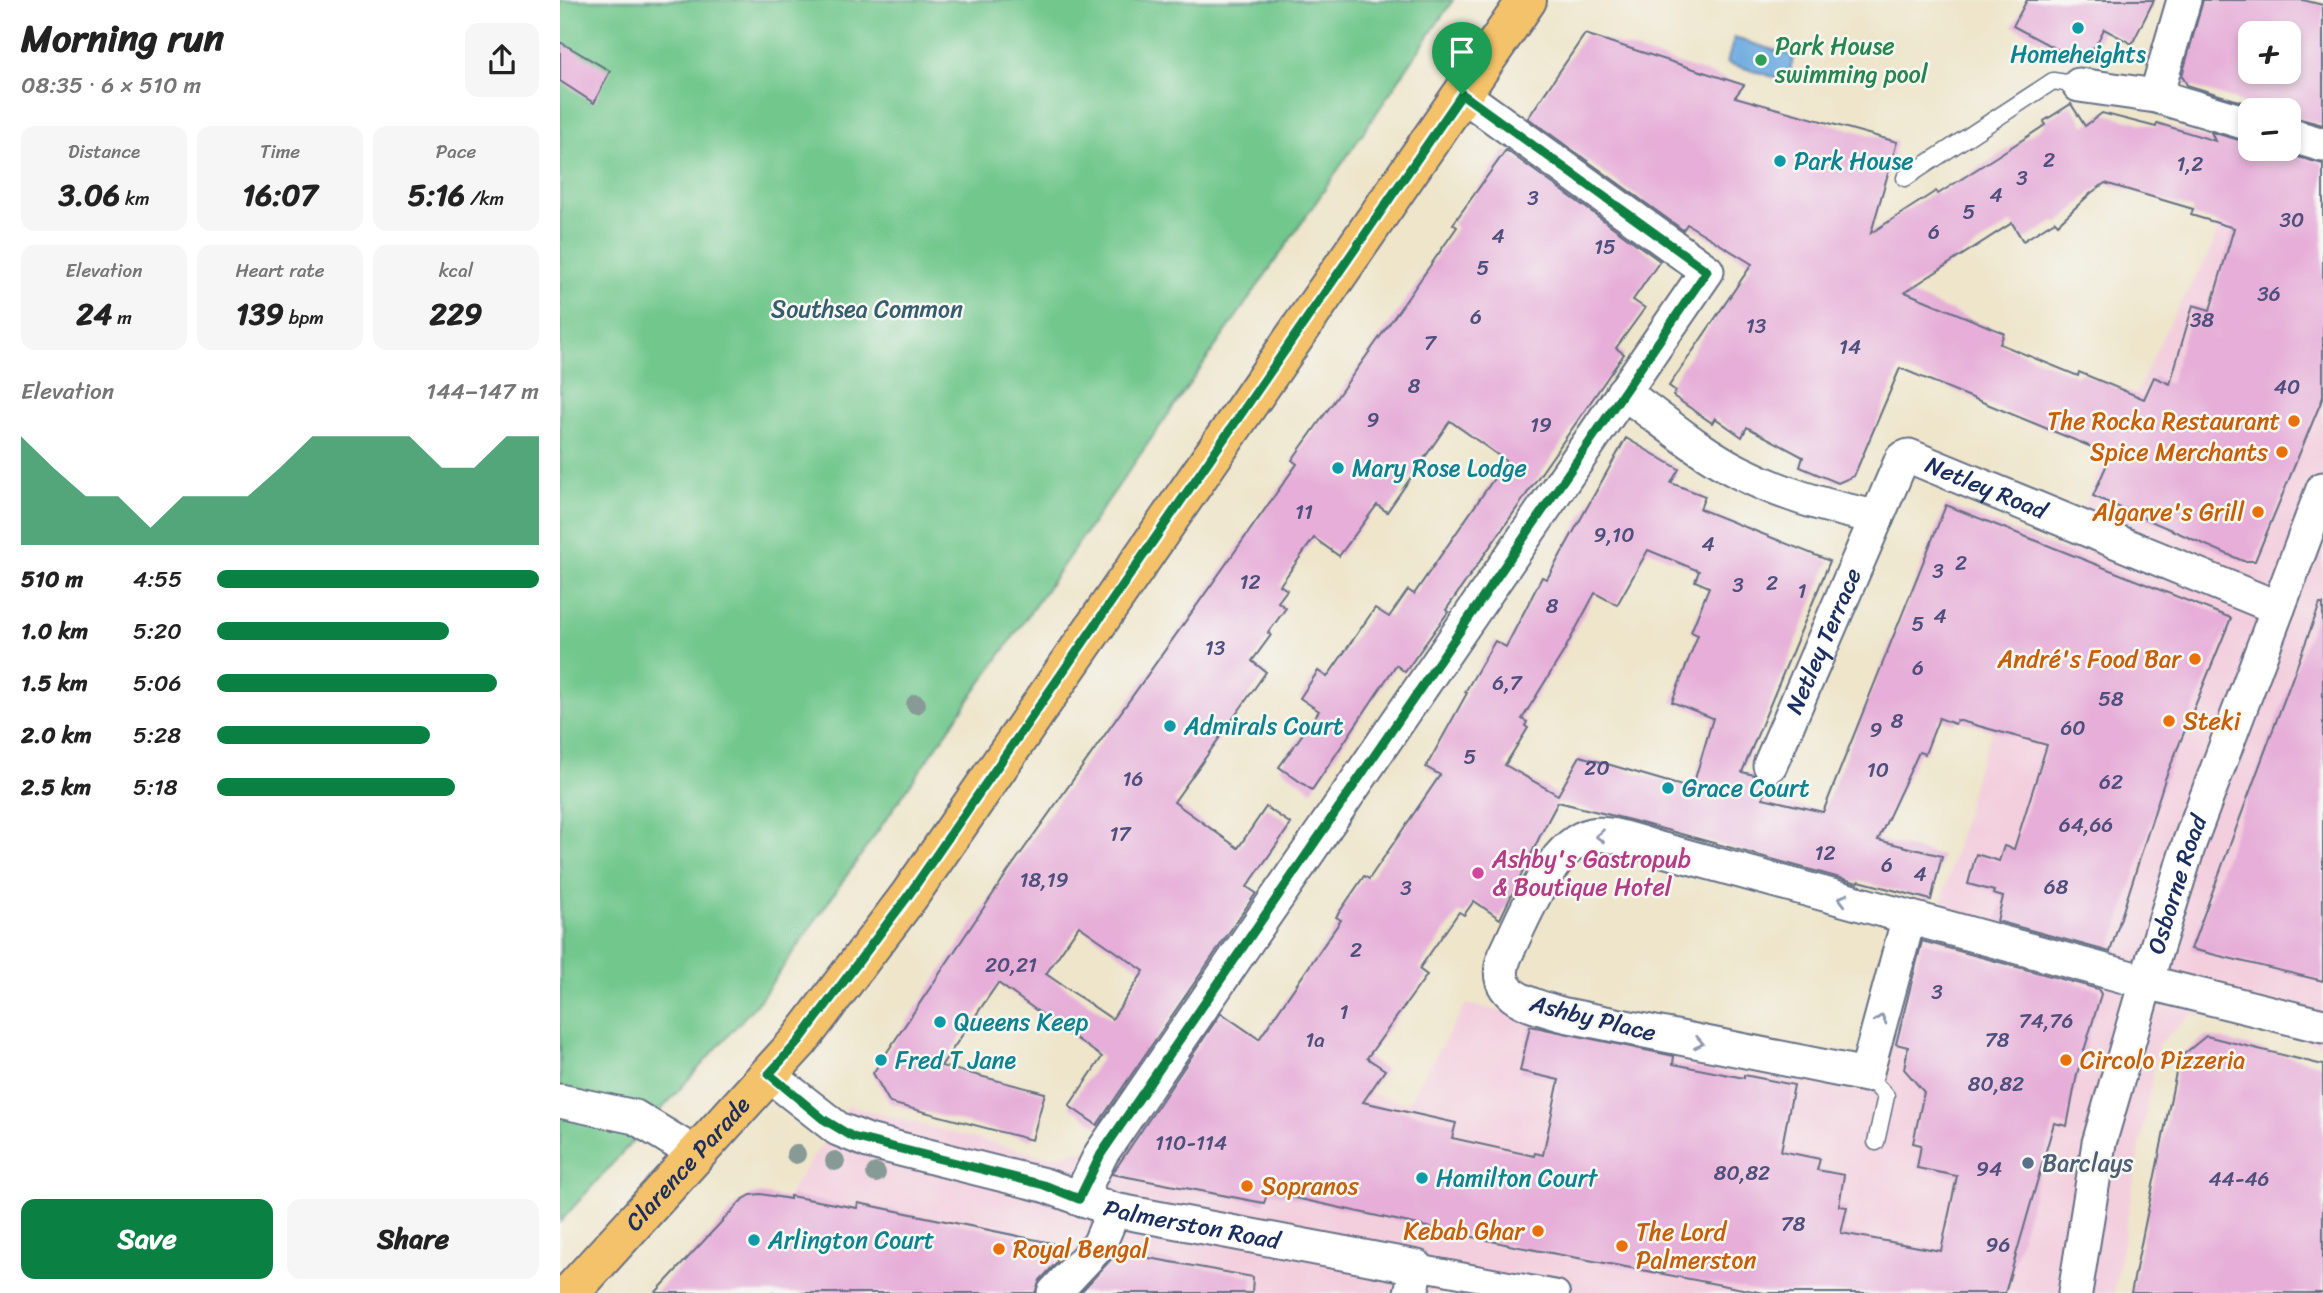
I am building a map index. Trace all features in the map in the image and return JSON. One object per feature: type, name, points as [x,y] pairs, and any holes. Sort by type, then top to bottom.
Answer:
[{"type":"main road","name":"Clarence Parade","points":[[570,1293],[799,1041],[908,896],[1527,0]]},
{"type":"street","points":[[2156,96],[2184,0]]},
{"type":"street","points":[[2079,85],[2156,96],[2238,120]]},
{"type":"street","points":[[1079,1199],[1101,1154],[1707,271],[1462,94]]},
{"type":"street","points":[[2301,139],[2323,145]]},
{"type":"street","points":[[1623,392],[1708,453],[1740,472],[1821,504],[1877,517]]},
{"type":"street","name":"Netley Road","points":[[1877,517],[1902,459],[1909,456],[2278,608]]},
{"type":"street","name":"Osborne Road","points":[[2075,1293],[2099,1143],[2146,982],[2189,844],[2278,608],[2312,551],[2323,489]]},
{"type":"street","name":"Netley Terrace","points":[[1770,765],[1877,517]]},
{"type":"street","name":"Ashby Place","points":[[1866,1075],[1660,1035],[1544,1009],[1526,1003],[1510,993],[1500,977],[1501,967],[1544,876],[1568,849],[1579,841],[1592,835],[1609,835],[2146,982],[2323,1026]]},
{"type":"street","points":[[1866,1075],[1909,917]]},
{"type":"street","name":"Palmerston Road","points":[[769,1074],[823,1119],[853,1137],[1044,1185],[1114,1210],[1414,1280],[1557,1293]]},
{"type":"street","points":[[560,1101],[635,1117],[696,1154]]},
{"type":"street","points":[[1054,1293],[1099,1245],[1114,1210]]},
{"type":"lane","points":[[1905,178],[2053,81],[2079,85]]},
{"type":"lane","points":[[1866,1075],[1886,1096],[1876,1142]]},
{"type":"shaded area","points":[[2323,130],[2323,1041],[2322,1045],[2194,1013],[2158,1044],[2114,1293],[808,1293],[783,1224],[789,1193],[848,1106],[1047,1157],[1096,1149],[1201,995],[1329,1084],[1408,1103],[1466,1004],[1848,1086],[1925,912],[1938,915],[1977,769],[2071,532],[2165,332],[2212,247],[2238,161],[2301,161],[2301,142]]},
{"type":"green space","name":"Southsea Common","points":[[560,0],[1453,0],[1312,208],[760,1000],[560,1222]]},
{"type":"water","name":"Park House swimming pool","points":[[1734,38],[1794,56],[1787,81],[1727,63]]},
{"type":"building","name":"Homeheights","points":[[2027,0],[2154,0],[2132,44],[2104,29],[2095,47],[2073,58],[2013,26]]},
{"type":"building","points":[[2203,0],[2303,0],[2323,5],[2323,125],[2301,119],[2301,98],[2238,98],[2238,101],[2187,85],[2182,76]]},
{"type":"building","points":[[1585,34],[1744,85],[1735,97],[1897,142],[1871,233],[2016,144],[2045,125],[2044,121],[2071,104],[2085,126],[2102,113],[2156,127],[2157,123],[2215,141],[2211,132],[2238,140],[2238,161],[2301,161],[2301,158],[2323,164],[2323,397],[2255,561],[2243,561],[2093,496],[2111,455],[1900,368],[1854,476],[1838,483],[1800,467],[1803,457],[1747,427],[1742,437],[1715,418],[1712,423],[1673,396],[1676,391],[1669,386],[1752,264],[1687,224],[1683,230],[1528,118]],"holes":[[[2105,183],[2193,209],[2191,215],[2234,228],[2210,310],[2193,305],[2170,384],[2154,377],[2144,399],[2000,344],[2004,333],[1905,292],[2012,223],[2023,241],[2055,221],[2058,224]]]},
{"type":"building","points":[[560,42],[610,71],[594,103],[560,81]]},
{"type":"building","points":[[1506,150],[1660,261],[1633,300],[1645,308],[1616,348],[1624,354],[1446,610],[1448,612],[1405,672],[1396,665],[1312,790],[1279,767],[1319,711],[1300,698],[1318,671],[1327,677],[1375,608],[1389,617],[1408,590],[1414,594],[1506,461],[1450,421],[1387,512],[1377,505],[1339,556],[1314,538],[1280,585],[1287,590],[1278,602],[1286,608],[1252,661],[1266,672],[1174,802],[1238,848],[1266,807],[1291,824],[1247,887],[1256,893],[1097,1125],[1069,1106],[1102,1057],[998,983],[941,1066],[1045,1093],[1032,1140],[890,1103],[873,1073],[1009,870],[1297,464],[1292,460],[1457,227],[1453,224]],"holes":[[[1079,926],[1144,971],[1112,1019],[1046,974]]]},
{"type":"building","points":[[1626,438],[1679,469],[1671,483],[1705,496],[1700,509],[1830,561],[1742,772],[1767,783],[1763,798],[1823,812],[1946,505],[2231,618],[2165,779],[2110,952],[1997,921],[2003,897],[1993,894],[1994,891],[1968,884],[1976,854],[1999,861],[2004,846],[2014,849],[2047,745],[1957,720],[1955,724],[1939,718],[1925,754],[1919,752],[1878,840],[1942,856],[1931,900],[1859,881],[1858,883],[1558,802],[1500,919],[1474,901],[1464,915],[1459,912],[1419,969],[1427,975],[1367,1058],[1385,1070],[1363,1102],[1456,1123],[1452,1138],[1534,1156],[1535,1153],[1543,1155],[1559,1080],[1520,1071],[1530,1026],[1674,1056],[1673,1064],[1794,1085],[1781,1151],[1820,1159],[1817,1170],[1844,1175],[1839,1206],[1847,1207],[1841,1233],[1941,1251],[1957,1176],[1917,1168],[1921,1145],[1913,1143],[1924,1092],[1904,1069],[1908,1047],[1896,1044],[1922,941],[2098,989],[2101,994],[2077,1074],[2067,1126],[2054,1123],[2005,1293],[1764,1293],[1514,1246],[1268,1192],[1264,1203],[1112,1174],[1221,1013],[1259,1039],[1341,920],[1336,917],[1364,876],[1369,879],[1440,775],[1426,767],[1467,693],[1465,692],[1495,641],[1506,647],[1542,577],[1547,579]],"holes":[[[1648,550],[1699,571],[1695,581],[1709,587],[1691,632],[1698,635],[1672,702],[1713,718],[1692,789],[1580,756],[1558,795],[1505,765],[1528,728],[1525,726],[1527,722],[1522,719],[1564,651],[1595,593],[1617,605]]]},
{"type":"building","points":[[2320,604],[2323,604],[2323,981],[2191,949]]},
{"type":"building","points":[[2206,1036],[2323,1065],[2323,1293],[2131,1293],[2179,1058]]},
{"type":"building","points":[[761,1194],[790,1199],[790,1196],[857,1208],[858,1203],[1052,1243],[1057,1262],[1040,1280],[1035,1293],[655,1293],[742,1200]]},
{"type":"building","points":[[1122,1253],[1253,1277],[1252,1293],[1080,1293],[1115,1255]]},
{"type":"place","name":"Homeheights","points":[[2078,28]]},
{"type":"place","name":"Park House swimming pool","points":[[1761,60]]},
{"type":"place","name":"Park House","points":[[1780,161]]},
{"type":"place","name":"The Rocka Restaurant","points":[[2294,421]]},
{"type":"place","name":"Spice Merchants","points":[[2282,452]]},
{"type":"place","name":"Mary Rose Lodge","points":[[1338,468]]},
{"type":"place","name":"Algarve's Grill","points":[[2258,512]]},
{"type":"place","name":"André's Food Bar","points":[[2195,659]]},
{"type":"place","name":"Steki","points":[[2169,721]]},
{"type":"place","name":"Admirals Court","points":[[1170,726]]},
{"type":"place","name":"Grace Court","points":[[1668,788]]},
{"type":"place","name":"Ashby's Gastropub & Boutique Hotel","points":[[1478,873]]},
{"type":"place","name":"Queens Keep","points":[[940,1022]]},
{"type":"place","name":"Fred T Jane","points":[[881,1060]]},
{"type":"place","name":"Circolo Pizzeria","points":[[2066,1060]]},
{"type":"place","name":"Barclays","points":[[2028,1163]]},
{"type":"place","name":"Hamilton Court","points":[[1422,1178]]},
{"type":"place","name":"Sopranos","points":[[1247,1186]]},
{"type":"place","name":"Kebab Ghar","points":[[1538,1231]]},
{"type":"place","name":"Arlington Court","points":[[754,1240]]},
{"type":"place","name":"The Lord Palmerston","points":[[1622,1246]]},
{"type":"place","name":"Royal Bengal","points":[[999,1249]]},
{"type":"route","points":[[1462,94],[1707,271],[1101,1154],[1079,1199],[1044,1185],[867,1141],[838,1129],[769,1074],[799,1041],[908,896],[1462,94]]}]
